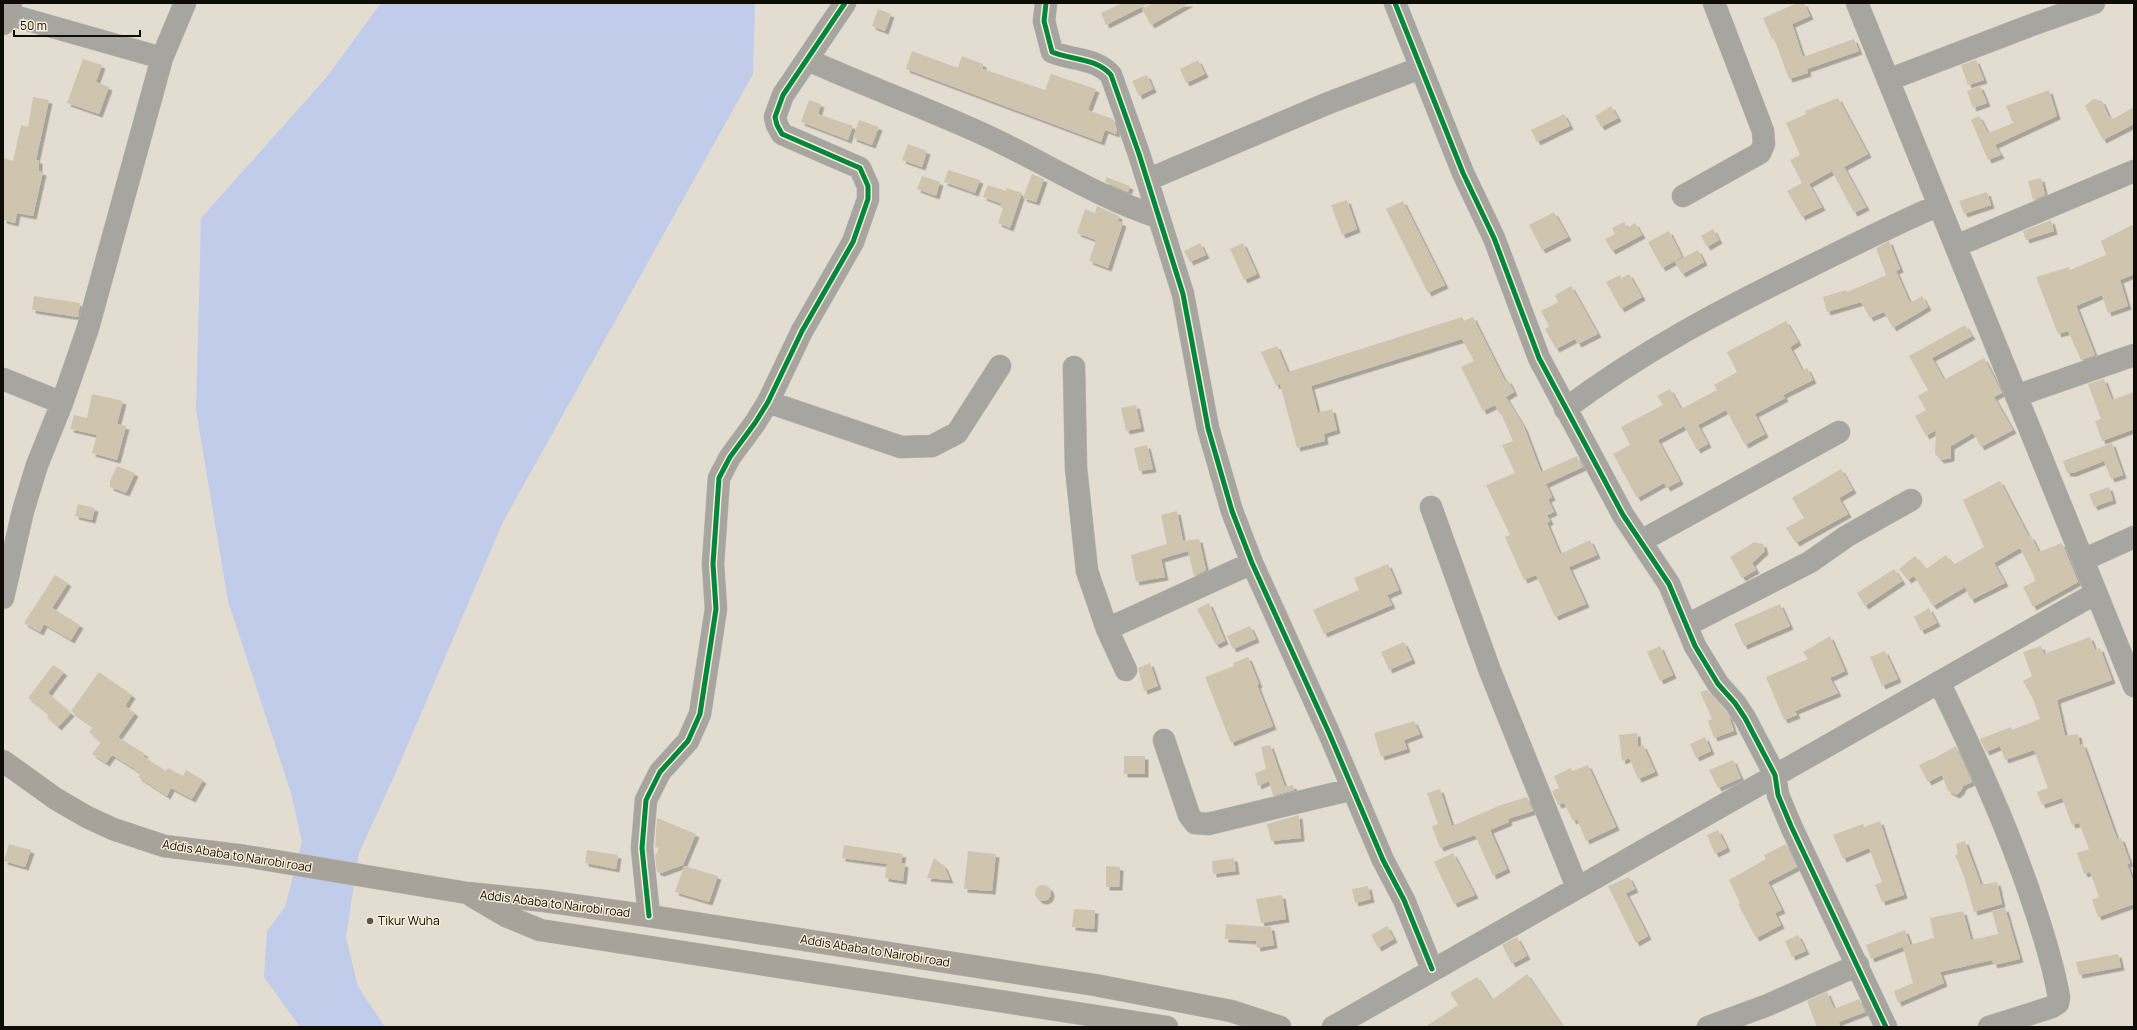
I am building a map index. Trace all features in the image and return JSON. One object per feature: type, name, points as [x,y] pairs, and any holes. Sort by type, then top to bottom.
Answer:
[{"type":"highway","name":"Addis Ababa to Nairobi road","points":[[3,761],[56,799],[86,817],[113,829],[164,846],[265,860],[467,893],[546,901],[649,916],[1171,998],[1232,1011],[1280,1027]]},
{"type":"highway","name":"Addis Ababa to Nairobi road","points":[[467,893],[506,916],[540,930],[1167,1027]]},
{"type":"street","points":[[3,598],[30,488],[88,328],[162,58],[185,3]]},
{"type":"street","points":[[649,916],[642,848],[646,800],[660,772],[688,741],[700,714],[716,609],[713,564],[719,478],[730,457],[768,402],[802,331],[853,242],[868,199],[868,186],[860,168],[782,134],[775,117],[783,95],[808,60],[844,3]]},
{"type":"street","points":[[1046,3],[1044,21],[1052,52],[1106,68],[1111,75],[1147,180],[1183,294],[1208,428],[1219,470],[1252,563],[1353,789],[1383,860],[1404,900],[1432,969]]},
{"type":"street","points":[[1395,3],[1463,173],[1494,238],[1539,358],[1623,515],[1669,584],[1695,646],[1709,669],[1745,718],[1775,775],[1778,795],[1791,826],[1886,1027]]},
{"type":"street","points":[[1684,196],[1760,153],[1764,144],[1763,131],[1714,3]]},
{"type":"street","points":[[1857,3],[2133,682]]},
{"type":"street","points":[[1888,80],[2029,26],[2094,3]]},
{"type":"street","points":[[7,14],[162,58]]},
{"type":"street","points":[[808,60],[984,135],[1057,172],[1140,211],[1158,217]]},
{"type":"street","points":[[1147,180],[1326,104],[1420,68]]},
{"type":"street","points":[[1956,246],[2134,171]]},
{"type":"street","points":[[1565,409],[1653,349],[1713,314],[1900,222],[1939,205]]},
{"type":"street","points":[[2016,396],[2134,355]]},
{"type":"street","points":[[768,402],[901,447],[932,446],[957,433],[1000,366]]},
{"type":"street","points":[[1074,367],[1076,468],[1087,570],[1107,629],[1126,670]]},
{"type":"street","points":[[3,379],[62,402]]},
{"type":"street","points":[[1641,541],[1839,432]]},
{"type":"street","points":[[1687,625],[1810,562],[1847,536],[1911,500]]},
{"type":"street","points":[[1431,507],[1490,671],[1577,887]]},
{"type":"street","points":[[2083,560],[2134,537]]},
{"type":"street","points":[[1107,629],[1252,563]]},
{"type":"street","points":[[1333,1027],[1432,969],[2096,594]]},
{"type":"street","points":[[1939,682],[1979,763],[2016,852],[2040,924],[2059,997],[2058,1003],[2052,1007],[1989,1027]]},
{"type":"street","points":[[1164,740],[1189,815],[1195,823],[1208,824],[1353,789]]},
{"type":"street","points":[[1708,1027],[1768,1005],[1858,965]]},
{"type":"water","points":[[381,3],[755,3],[753,74],[503,522],[396,772],[359,853],[346,937],[358,987],[385,1027],[300,1027],[264,977],[267,931],[285,907],[302,842],[291,793],[228,601],[196,410],[201,218],[326,78]]},
{"type":"building","points":[[1122,3],[1148,4],[1106,25],[1101,13]]},
{"type":"building","points":[[1153,3],[1190,3],[1151,25],[1142,9]]},
{"type":"building","points":[[1797,3],[1804,3],[1810,16],[1792,24],[1803,57],[1854,39],[1859,51],[1807,69],[1808,73],[1789,79],[1774,38],[1772,39],[1763,18]]},
{"type":"building","points":[[878,9],[891,14],[885,31],[872,26]]},
{"type":"building","points":[[912,51],[958,68],[962,56],[983,64],[983,69],[1045,90],[1051,74],[1096,89],[1088,110],[1113,119],[1117,130],[1116,134],[1105,130],[1101,142],[906,69]]},
{"type":"building","points":[[83,59],[102,65],[96,82],[109,87],[99,114],[67,103]]},
{"type":"building","points":[[1198,60],[1205,74],[1186,83],[1180,69]]},
{"type":"building","points":[[1976,60],[1984,80],[1968,85],[1961,65]]},
{"type":"building","points":[[1147,75],[1153,89],[1139,96],[1132,81]]},
{"type":"building","points":[[1980,86],[1987,103],[1973,108],[1967,91]]},
{"type":"building","points":[[2049,90],[2057,116],[1995,145],[2001,155],[1988,160],[1971,120],[1979,116],[1988,133],[2013,123],[2006,106]]},
{"type":"building","points":[[33,97],[49,100],[36,160],[39,160],[39,171],[43,172],[33,216],[17,213],[15,223],[3,220],[3,158],[13,161],[21,125],[28,127]]},
{"type":"building","points":[[1838,98],[1868,154],[1844,167],[1866,207],[1854,213],[1832,171],[1809,184],[1822,207],[1802,217],[1787,191],[1802,183],[1790,160],[1800,155],[1786,123],[1806,114],[1805,111]]},
{"type":"building","points":[[2093,99],[2102,101],[2109,117],[2111,115],[2113,119],[2134,107],[2134,124],[2103,140],[2085,106]]},
{"type":"building","points":[[809,100],[821,104],[818,114],[853,126],[848,140],[801,122]]},
{"type":"building","points":[[1611,106],[1618,118],[1601,127],[1595,116]]},
{"type":"building","points":[[1564,114],[1570,126],[1537,142],[1531,130]]},
{"type":"building","points":[[859,120],[879,127],[872,145],[853,138]]},
{"type":"building","points":[[908,144],[927,151],[922,167],[902,160]]},
{"type":"building","points":[[948,170],[980,180],[975,193],[944,182]]},
{"type":"building","points":[[1032,174],[1044,179],[1036,202],[1023,198]]},
{"type":"building","points":[[922,176],[940,182],[936,196],[917,189]]},
{"type":"building","points":[[1106,177],[1130,186],[1128,192],[1105,182]]},
{"type":"building","points":[[2041,178],[2045,195],[2033,200],[2028,181]]},
{"type":"building","points":[[988,185],[1006,191],[1007,188],[1022,193],[1010,228],[998,223],[1003,208],[1000,207],[1002,204],[983,197]]},
{"type":"building","points":[[1987,192],[1991,205],[1964,214],[1959,201]]},
{"type":"building","points":[[1347,200],[1357,229],[1342,235],[1331,205]]},
{"type":"building","points":[[1403,201],[1445,285],[1428,293],[1386,209]]},
{"type":"building","points":[[1097,206],[1119,216],[1118,221],[1123,223],[1108,268],[1089,261],[1096,240],[1077,233],[1085,209],[1095,213]]},
{"type":"building","points":[[1554,212],[1568,237],[1542,250],[1529,225]]},
{"type":"building","points":[[2051,220],[2054,231],[2026,240],[2023,231]]},
{"type":"building","points":[[1624,222],[1627,228],[1635,223],[1642,235],[1612,251],[1605,239],[1615,234],[1612,228]]},
{"type":"building","points":[[2134,224],[2134,274],[2120,280],[2128,306],[2108,313],[2102,295],[2076,306],[2095,355],[2081,360],[2068,331],[2058,334],[2036,277],[2069,267],[2070,270],[2106,255],[2101,241]]},
{"type":"building","points":[[1713,229],[1719,240],[1707,247],[1701,236]]},
{"type":"building","points":[[1669,231],[1682,257],[1662,268],[1648,242]]},
{"type":"building","points":[[1889,241],[1900,269],[1886,275],[1876,248]]},
{"type":"building","points":[[1200,243],[1206,255],[1190,262],[1184,251]]},
{"type":"building","points":[[1243,243],[1257,274],[1244,280],[1230,249]]},
{"type":"building","points":[[1698,250],[1704,262],[1682,274],[1675,262]]},
{"type":"building","points":[[1896,271],[1910,303],[1922,296],[1928,307],[1893,328],[1884,312],[1870,318],[1861,302],[1827,312],[1823,297],[1846,290],[1847,292]]},
{"type":"building","points":[[1629,274],[1642,297],[1621,309],[1606,282],[1620,275],[1621,278]]},
{"type":"building","points":[[1571,286],[1598,334],[1578,344],[1575,339],[1556,349],[1545,329],[1549,326],[1541,311],[1558,302],[1555,295]]},
{"type":"building","points":[[34,296],[80,303],[78,317],[32,310]]},
{"type":"building","points":[[1462,317],[1464,321],[1473,317],[1505,381],[1508,380],[1514,392],[1506,397],[1524,427],[1541,472],[1577,456],[1583,467],[1546,484],[1552,497],[1548,499],[1554,512],[1547,515],[1550,521],[1547,523],[1560,554],[1590,540],[1597,555],[1569,567],[1586,604],[1555,617],[1536,575],[1524,580],[1505,537],[1510,535],[1486,485],[1515,473],[1502,445],[1513,441],[1501,413],[1499,413],[1495,405],[1483,411],[1461,367],[1474,361],[1462,339],[1311,386],[1318,413],[1332,409],[1337,430],[1324,434],[1325,441],[1297,448],[1280,384],[1276,386],[1261,352],[1277,346],[1288,372]]},
{"type":"building","points":[[1786,321],[1798,342],[1790,347],[1802,370],[1807,368],[1813,380],[1783,395],[1785,398],[1755,414],[1765,434],[1745,445],[1726,410],[1698,425],[1708,444],[1697,450],[1684,426],[1658,440],[1680,481],[1667,488],[1664,483],[1637,498],[1613,454],[1630,445],[1621,427],[1663,405],[1657,396],[1670,389],[1681,409],[1717,390],[1714,385],[1737,372],[1727,352]]},
{"type":"building","points":[[1965,325],[1972,336],[1932,358],[1944,380],[1984,358],[2002,393],[1994,397],[2013,430],[1981,447],[1973,433],[1951,446],[1951,458],[1941,460],[1935,454],[1936,430],[1926,436],[1915,416],[1926,410],[1918,396],[1928,390],[1909,356]]},
{"type":"building","points":[[2104,379],[2112,400],[2134,392],[2134,429],[2102,441],[2095,421],[2101,419],[2088,384]]},
{"type":"building","points":[[92,394],[123,401],[117,424],[126,426],[117,460],[92,453],[97,435],[70,429],[74,415],[87,418]]},
{"type":"building","points":[[1136,405],[1141,428],[1126,431],[1121,408]]},
{"type":"building","points":[[2112,443],[2123,475],[2111,479],[2104,461],[2073,473],[2067,473],[2063,461]]},
{"type":"building","points":[[1147,445],[1153,469],[1139,471],[1134,448]]},
{"type":"building","points":[[117,466],[135,473],[126,493],[110,487],[110,481]]},
{"type":"building","points":[[1841,469],[1853,490],[1839,498],[1848,514],[1796,543],[1786,528],[1804,518],[1792,498]]},
{"type":"building","points":[[2000,481],[2029,537],[2031,536],[2039,552],[2062,543],[2078,582],[2033,607],[2023,587],[2035,581],[2034,576],[2020,548],[1994,563],[2005,583],[1971,600],[1965,587],[1933,606],[1914,576],[1908,580],[1899,569],[1915,556],[1926,569],[1946,555],[1953,565],[1984,547],[1963,500]]},
{"type":"building","points":[[2109,487],[2113,500],[2094,507],[2089,494]]},
{"type":"building","points":[[78,504],[95,508],[92,520],[75,516]]},
{"type":"building","points":[[1177,511],[1183,541],[1199,539],[1206,570],[1194,576],[1188,551],[1161,559],[1165,577],[1136,582],[1131,555],[1167,544],[1161,515]]},
{"type":"building","points":[[1754,542],[1763,544],[1765,551],[1752,563],[1756,570],[1742,578],[1730,557]]},
{"type":"building","points":[[1388,564],[1399,590],[1387,595],[1392,605],[1324,634],[1313,610],[1359,590],[1354,578]]},
{"type":"building","points":[[1894,569],[1902,581],[1865,606],[1857,593]]},
{"type":"building","points":[[55,575],[68,583],[52,608],[80,625],[71,640],[44,624],[40,632],[24,623]]},
{"type":"building","points":[[1209,603],[1225,641],[1216,645],[1197,609]]},
{"type":"building","points":[[1780,604],[1790,626],[1744,646],[1734,624]]},
{"type":"building","points":[[1929,608],[1937,623],[1921,631],[1914,617]]},
{"type":"building","points":[[1250,626],[1256,639],[1233,649],[1227,636]]},
{"type":"building","points":[[1830,636],[1845,671],[1830,678],[1838,693],[1795,711],[1797,715],[1784,720],[1766,677],[1808,659],[1803,652]]},
{"type":"building","points":[[2090,637],[2095,650],[2100,648],[2112,680],[2057,700],[2065,736],[2078,734],[2080,745],[2083,744],[2117,839],[2121,838],[2130,863],[2127,864],[2134,883],[2134,904],[2098,917],[2092,900],[2099,897],[2090,872],[2084,874],[2077,853],[2089,849],[2079,823],[2072,825],[2062,798],[2042,805],[2037,792],[2048,788],[2034,750],[2005,760],[2000,746],[1986,752],[1980,739],[2011,727],[2012,730],[2040,719],[2033,699],[2023,681],[2032,676],[2023,652],[2041,646],[2044,654]]},
{"type":"building","points":[[1404,642],[1412,660],[1389,670],[1381,652]]},
{"type":"building","points":[[1660,646],[1673,675],[1660,681],[1647,652]]},
{"type":"building","points":[[1885,651],[1898,679],[1882,686],[1870,657]]},
{"type":"building","points":[[1248,657],[1273,726],[1231,743],[1205,677],[1234,666],[1233,663]]},
{"type":"building","points":[[1150,663],[1158,686],[1144,691],[1138,668]]},
{"type":"building","points":[[53,665],[64,672],[48,693],[71,713],[58,727],[47,717],[49,714],[28,698]]},
{"type":"building","points":[[99,672],[132,695],[125,706],[135,713],[118,737],[145,754],[143,756],[166,771],[168,768],[183,776],[186,770],[203,780],[192,799],[171,788],[167,796],[138,777],[141,773],[112,755],[106,763],[92,754],[101,742],[89,732],[93,727],[71,711]]},
{"type":"building","points":[[1707,690],[1729,716],[1734,731],[1714,738],[1708,721],[1712,719],[1700,692]]},
{"type":"building","points":[[1414,721],[1420,734],[1404,740],[1407,749],[1381,757],[1374,733]]},
{"type":"building","points":[[1637,733],[1638,747],[1643,745],[1655,772],[1638,779],[1629,758],[1622,761],[1619,735]]},
{"type":"building","points":[[1705,737],[1711,751],[1696,758],[1690,744]]},
{"type":"building","points":[[1270,745],[1285,787],[1293,785],[1294,790],[1273,796],[1269,781],[1258,786],[1255,773],[1266,769],[1261,747]]},
{"type":"building","points":[[1956,746],[1972,782],[1963,786],[1961,791],[1956,795],[1948,791],[1942,775],[1928,782],[1919,765]]},
{"type":"building","points":[[1124,756],[1145,756],[1145,774],[1124,774]]},
{"type":"building","points":[[1733,760],[1741,778],[1718,788],[1709,770]]},
{"type":"building","points":[[1588,765],[1616,827],[1586,841],[1577,819],[1573,821],[1564,803],[1558,805],[1552,791],[1559,788],[1554,776],[1571,768],[1572,771]]},
{"type":"building","points":[[1440,789],[1452,826],[1501,805],[1527,797],[1533,811],[1508,819],[1509,822],[1490,830],[1507,869],[1493,876],[1475,835],[1440,848],[1432,826],[1438,824],[1427,793]]},
{"type":"building","points":[[1299,815],[1301,838],[1271,841],[1267,824]]},
{"type":"building","points":[[657,818],[696,834],[683,865],[661,873],[657,872],[655,856],[659,848],[655,847]]},
{"type":"building","points":[[1880,821],[1904,895],[1882,902],[1875,885],[1882,882],[1869,848],[1843,859],[1833,835],[1863,824],[1864,827]]},
{"type":"building","points":[[1718,830],[1727,848],[1715,854],[1707,835]]},
{"type":"building","points":[[1965,841],[1981,885],[1997,882],[2002,904],[1974,912],[1964,876],[1955,855],[1958,854],[1956,844]]},
{"type":"building","points":[[9,844],[31,850],[25,867],[4,861]]},
{"type":"building","points":[[1786,844],[1797,867],[1768,882],[1782,910],[1775,913],[1781,925],[1756,938],[1738,904],[1740,903],[1729,880],[1766,859],[1764,855]]},
{"type":"building","points":[[844,845],[903,854],[901,863],[905,864],[903,881],[885,878],[887,864],[842,858]]},
{"type":"building","points":[[587,850],[618,855],[616,869],[585,863]]},
{"type":"building","points":[[968,851],[996,854],[992,891],[964,889]]},
{"type":"building","points":[[1453,853],[1475,895],[1454,904],[1434,862]]},
{"type":"building","points":[[934,858],[944,866],[950,880],[927,878]]},
{"type":"building","points":[[1234,858],[1236,871],[1213,874],[1212,861]]},
{"type":"building","points":[[684,866],[718,876],[709,902],[675,892]]},
{"type":"building","points":[[1106,866],[1120,867],[1119,887],[1106,887]]},
{"type":"building","points":[[1629,877],[1635,889],[1626,893],[1648,936],[1636,943],[1608,886]]},
{"type":"building","points":[[1043,885],[1050,890],[1051,893],[1046,900],[1043,901],[1036,896],[1035,893],[1040,886]]},
{"type":"building","points":[[1368,886],[1371,899],[1355,903],[1352,889]]},
{"type":"building","points":[[1282,895],[1286,919],[1261,923],[1256,899]]},
{"type":"building","points":[[2005,908],[2020,959],[1994,965],[1992,960],[1940,972],[1944,983],[1898,1003],[1894,991],[1913,983],[1903,947],[1934,938],[1930,918],[1963,911],[1971,940],[1998,934],[1992,911]]},
{"type":"building","points":[[1074,909],[1095,910],[1094,929],[1072,927]]},
{"type":"building","points":[[1226,924],[1271,927],[1274,945],[1257,948],[1256,941],[1225,939]]},
{"type":"building","points":[[1387,926],[1394,939],[1378,948],[1371,935]]},
{"type":"building","points":[[1905,930],[1910,944],[1871,959],[1866,945]]},
{"type":"building","points":[[1798,935],[1806,951],[1792,957],[1785,941]]},
{"type":"building","points":[[1517,937],[1527,956],[1512,964],[1502,945]]},
{"type":"building","points":[[2118,954],[2121,967],[2079,975],[2076,962]]},
{"type":"building","points":[[1527,974],[1563,1027],[1425,1027],[1458,1005],[1450,993],[1477,977],[1492,1000]]},
{"type":"building","points":[[1827,992],[1834,1009],[1859,999],[1865,1012],[1839,1022],[1840,1027],[1817,1027],[1807,1001]]},
{"type":"cycle path","points":[[649,916],[642,848],[646,800],[660,772],[688,741],[700,714],[716,609],[713,564],[719,478],[730,457],[755,423],[768,402],[802,331],[853,242],[868,199],[868,186],[860,168],[782,134],[775,117],[783,95],[845,3]]},
{"type":"cycle path","points":[[1046,3],[1044,21],[1052,52],[1099,65],[1111,75],[1139,154],[1183,294],[1208,428],[1232,511],[1252,563],[1329,733],[1383,860],[1404,900],[1432,969]]},
{"type":"cycle path","points":[[1395,3],[1463,173],[1494,238],[1539,358],[1623,515],[1669,584],[1695,646],[1718,684],[1735,703],[1745,718],[1775,775],[1778,795],[1791,826],[1886,1027]]},
{"type":"place","name":"Tikur Wuha","points":[[370,921]]}]
